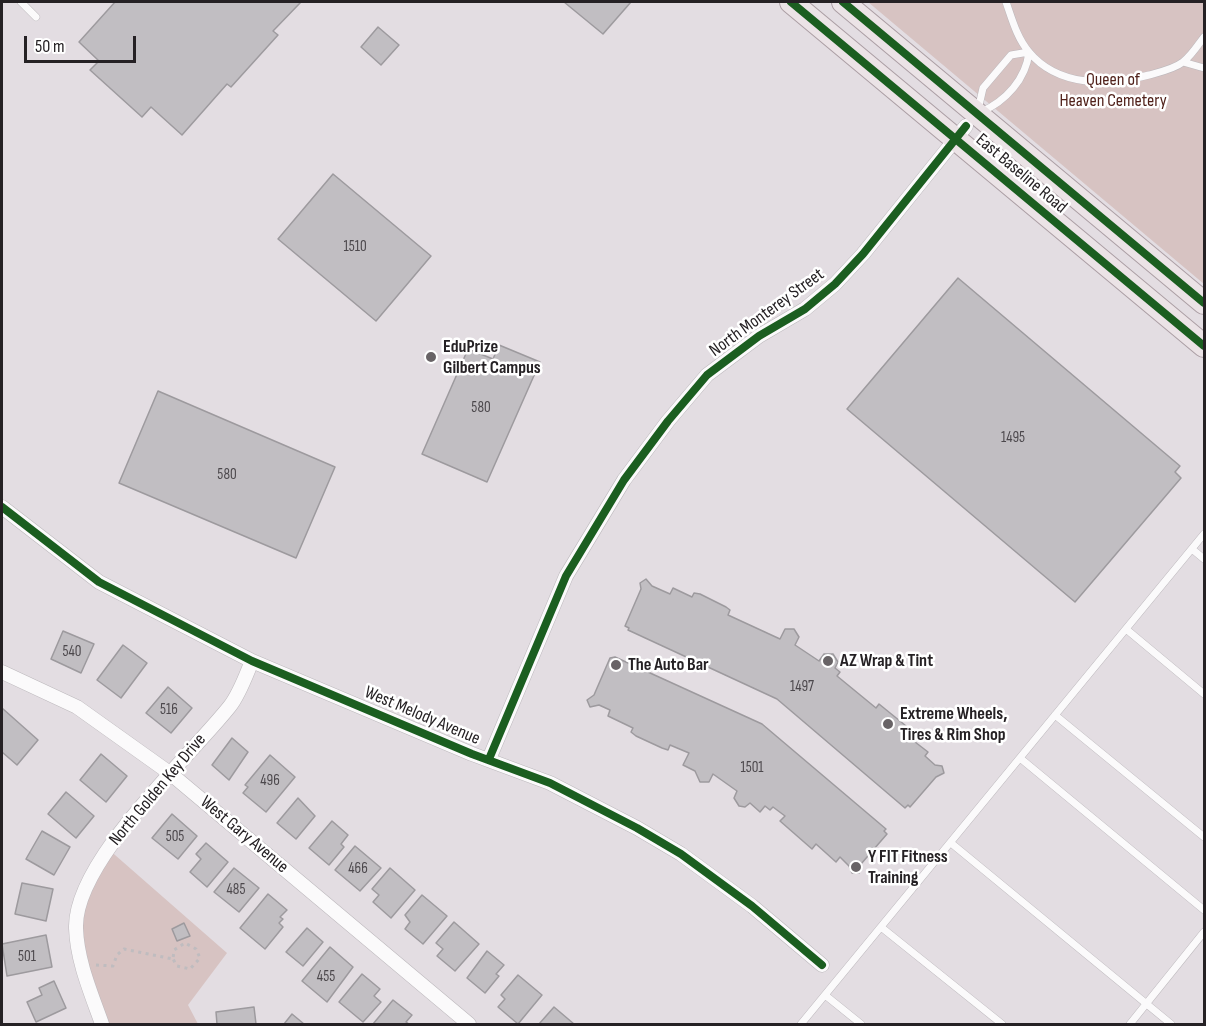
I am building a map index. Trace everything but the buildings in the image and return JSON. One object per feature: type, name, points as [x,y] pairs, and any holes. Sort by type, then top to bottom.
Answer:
[{"type":"main road","name":"East Baseline Road","points":[[791,2],[966,126],[1204,303]]},
{"type":"main road","name":"East Baseline Road","points":[[843,2],[966,126],[1204,346]]},
{"type":"street","name":"North Monterey Street","points":[[489,759],[566,576],[624,480],[668,421],[707,375],[759,336],[805,309],[835,284],[863,254],[966,126]]},
{"type":"street","name":"West Melody Avenue","points":[[2,507],[99,582],[252,661],[550,783],[637,828],[681,854],[752,906],[822,965]]},
{"type":"street","name":"North Golden Key Drive","points":[[82,965],[76,926],[84,890],[102,856],[232,704],[252,661]]},
{"type":"street","name":"West Gary Avenue","points":[[2,672],[77,707],[171,774],[469,1024]]},
{"type":"street","points":[[82,965],[102,1024]]},
{"type":"lane","points":[[21,2],[36,17]]},
{"type":"lane","points":[[1006,2],[1015,27],[1029,52],[1053,72],[1078,81],[1133,79],[1165,70],[1183,62],[1204,37]]},
{"type":"lane","points":[[966,126],[999,104],[1027,69],[1029,52]]},
{"type":"lane","points":[[966,126],[983,88],[1011,55],[1029,52]]},
{"type":"lane","points":[[1183,62],[1204,68]]},
{"type":"lane","points":[[801,1024],[1204,534]]},
{"type":"lane","points":[[1192,549],[1204,559]]},
{"type":"lane","points":[[1126,629],[1204,694]]},
{"type":"lane","points":[[1055,715],[1204,837]]},
{"type":"lane","points":[[1020,758],[1204,910]]},
{"type":"lane","points":[[951,843],[1171,1024]]},
{"type":"lane","points":[[881,927],[1002,1024]]},
{"type":"lane","points":[[1130,1024],[1204,932]]},
{"type":"lane","points":[[825,995],[861,1024]]},
{"type":"path","points":[[82,965],[113,966],[120,951],[128,949],[173,959],[177,966],[190,969],[200,958],[196,949],[184,943],[174,950],[173,959]]},
{"type":"green space","name":"Queen of Heaven Cemetery","points":[[868,2],[1204,2],[1204,284]]},
{"type":"green space","points":[[107,848],[227,953],[188,1005],[198,1024],[102,1024],[76,926]]},
{"type":"cycle path","points":[[791,2],[1204,346]]},
{"type":"cycle path","points":[[843,2],[1204,303]]},
{"type":"cycle path","points":[[489,759],[566,576],[624,480],[668,421],[707,375],[759,336],[805,309],[835,284],[863,254],[966,126]]},
{"type":"cycle path","points":[[2,507],[99,582],[252,661],[472,754],[550,783],[637,828],[681,854],[752,906],[822,965]]},
{"type":"place","name":"EduPrize Gilbert Campus","points":[[431,357]]},
{"type":"place","name":"AZ Wrap & Tint","points":[[828,661]]},
{"type":"place","name":"The Auto Bar","points":[[616,665]]},
{"type":"place","name":"Extreme Wheels, Tires & Rim Shop","points":[[888,724]]},
{"type":"place","name":"Y FIT Fitness Training","points":[[856,867]]}]
